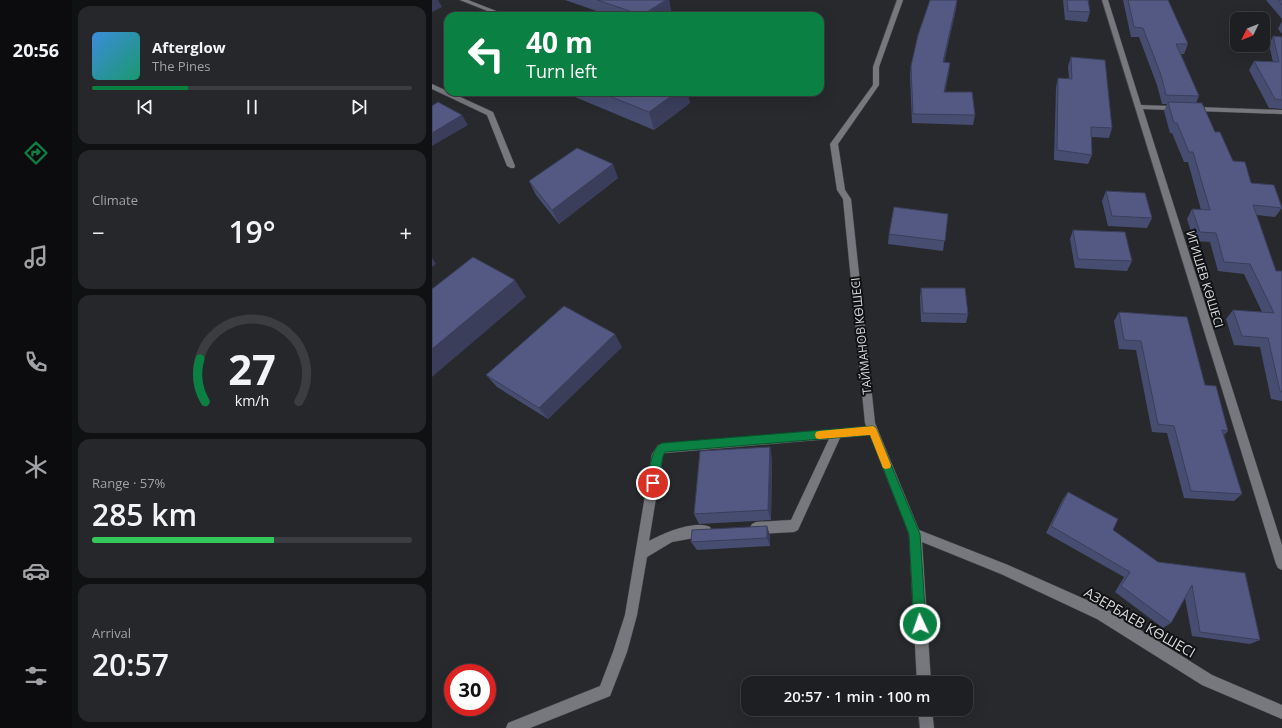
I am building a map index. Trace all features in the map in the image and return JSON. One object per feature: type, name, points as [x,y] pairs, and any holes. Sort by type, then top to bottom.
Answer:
[{"type":"street","points":[[463,0],[495,12]]},
{"type":"street","name":"ТАЙМАНОВ КӨШЕСІ","points":[[900,0],[876,67],[876,85],[834,144],[841,190],[847,199],[870,423],[915,534],[924,676]]},
{"type":"street","name":"ИГИШЕВ КӨШЕСІ","points":[[1104,0],[1282,564]]},
{"type":"street","points":[[432,86],[444,92]]},
{"type":"street","points":[[453,96],[490,114],[511,166]]},
{"type":"street","points":[[1138,107],[1282,112]]},
{"type":"street","points":[[512,728],[605,691],[620,652],[631,615],[658,454],[662,448],[873,431]]},
{"type":"street","points":[[746,528],[794,526],[837,434]]},
{"type":"street","points":[[641,554],[663,539],[682,532],[714,530]]},
{"type":"street","name":"АЗЕРБАЕВ КӨШЕСІ","points":[[915,534],[1004,569],[1102,614],[1207,680],[1282,712]]},
{"type":"street","points":[[925,716],[926,728]]},
{"type":"building","points":[[597,0],[666,0],[647,12],[633,12]]},
{"type":"building","points":[[930,0],[957,0],[943,62],[950,63],[944,92],[972,92],[975,115],[913,114],[911,66],[918,35]]},
{"type":"building","points":[[1067,0],[1088,0],[1090,12],[1068,11]]},
{"type":"building","points":[[1128,0],[1168,0],[1188,44],[1176,44],[1199,96],[1166,95],[1161,75],[1143,28],[1134,27]]},
{"type":"building","points":[[1273,36],[1282,37],[1282,100],[1275,99],[1254,61],[1279,62]]},
{"type":"building","points":[[1071,57],[1105,60],[1112,128],[1091,127],[1092,155],[1057,150],[1058,78],[1072,79]]},
{"type":"building","points":[[609,96],[671,96],[649,112]]},
{"type":"building","points":[[438,102],[462,115],[432,133],[432,106]]},
{"type":"building","points":[[1168,102],[1202,103],[1215,132],[1220,132],[1233,161],[1245,162],[1251,183],[1274,185],[1282,208],[1253,205],[1276,271],[1282,271],[1282,392],[1280,391],[1268,338],[1242,336],[1233,310],[1274,313],[1250,264],[1224,262],[1216,233],[1200,232],[1192,209],[1210,210],[1193,152],[1189,152],[1177,123],[1174,123]]},
{"type":"building","points":[[577,148],[613,164],[552,210],[529,181]]},
{"type":"building","points":[[1106,191],[1145,193],[1152,218],[1112,216]]},
{"type":"building","points":[[894,207],[948,214],[945,241],[889,234]]},
{"type":"building","points":[[1073,230],[1125,232],[1132,261],[1078,259]]},
{"type":"building","points":[[473,257],[515,280],[432,349],[432,289]]},
{"type":"building","points":[[921,288],[965,288],[968,314],[923,313]]},
{"type":"building","points":[[564,306],[615,334],[539,408],[486,375]]},
{"type":"building","points":[[1119,312],[1187,317],[1205,385],[1216,386],[1228,431],[1222,430],[1242,494],[1191,491],[1174,426],[1158,424],[1141,341],[1124,340]]},
{"type":"building","points":[[770,447],[768,510],[694,514],[700,451]]},
{"type":"building","points":[[1068,492],[1118,519],[1113,530],[1158,562],[1245,573],[1260,640],[1200,632],[1192,585],[1171,623],[1121,586],[1130,572],[1051,526]]},
{"type":"building","points":[[767,526],[767,538],[691,542],[692,530]]},
{"type":"slow traffic","points":[[819,435],[873,431],[886,465]]},
{"type":"route","points":[[653,483],[658,454],[662,448],[873,431],[915,534],[920,624]]}]
